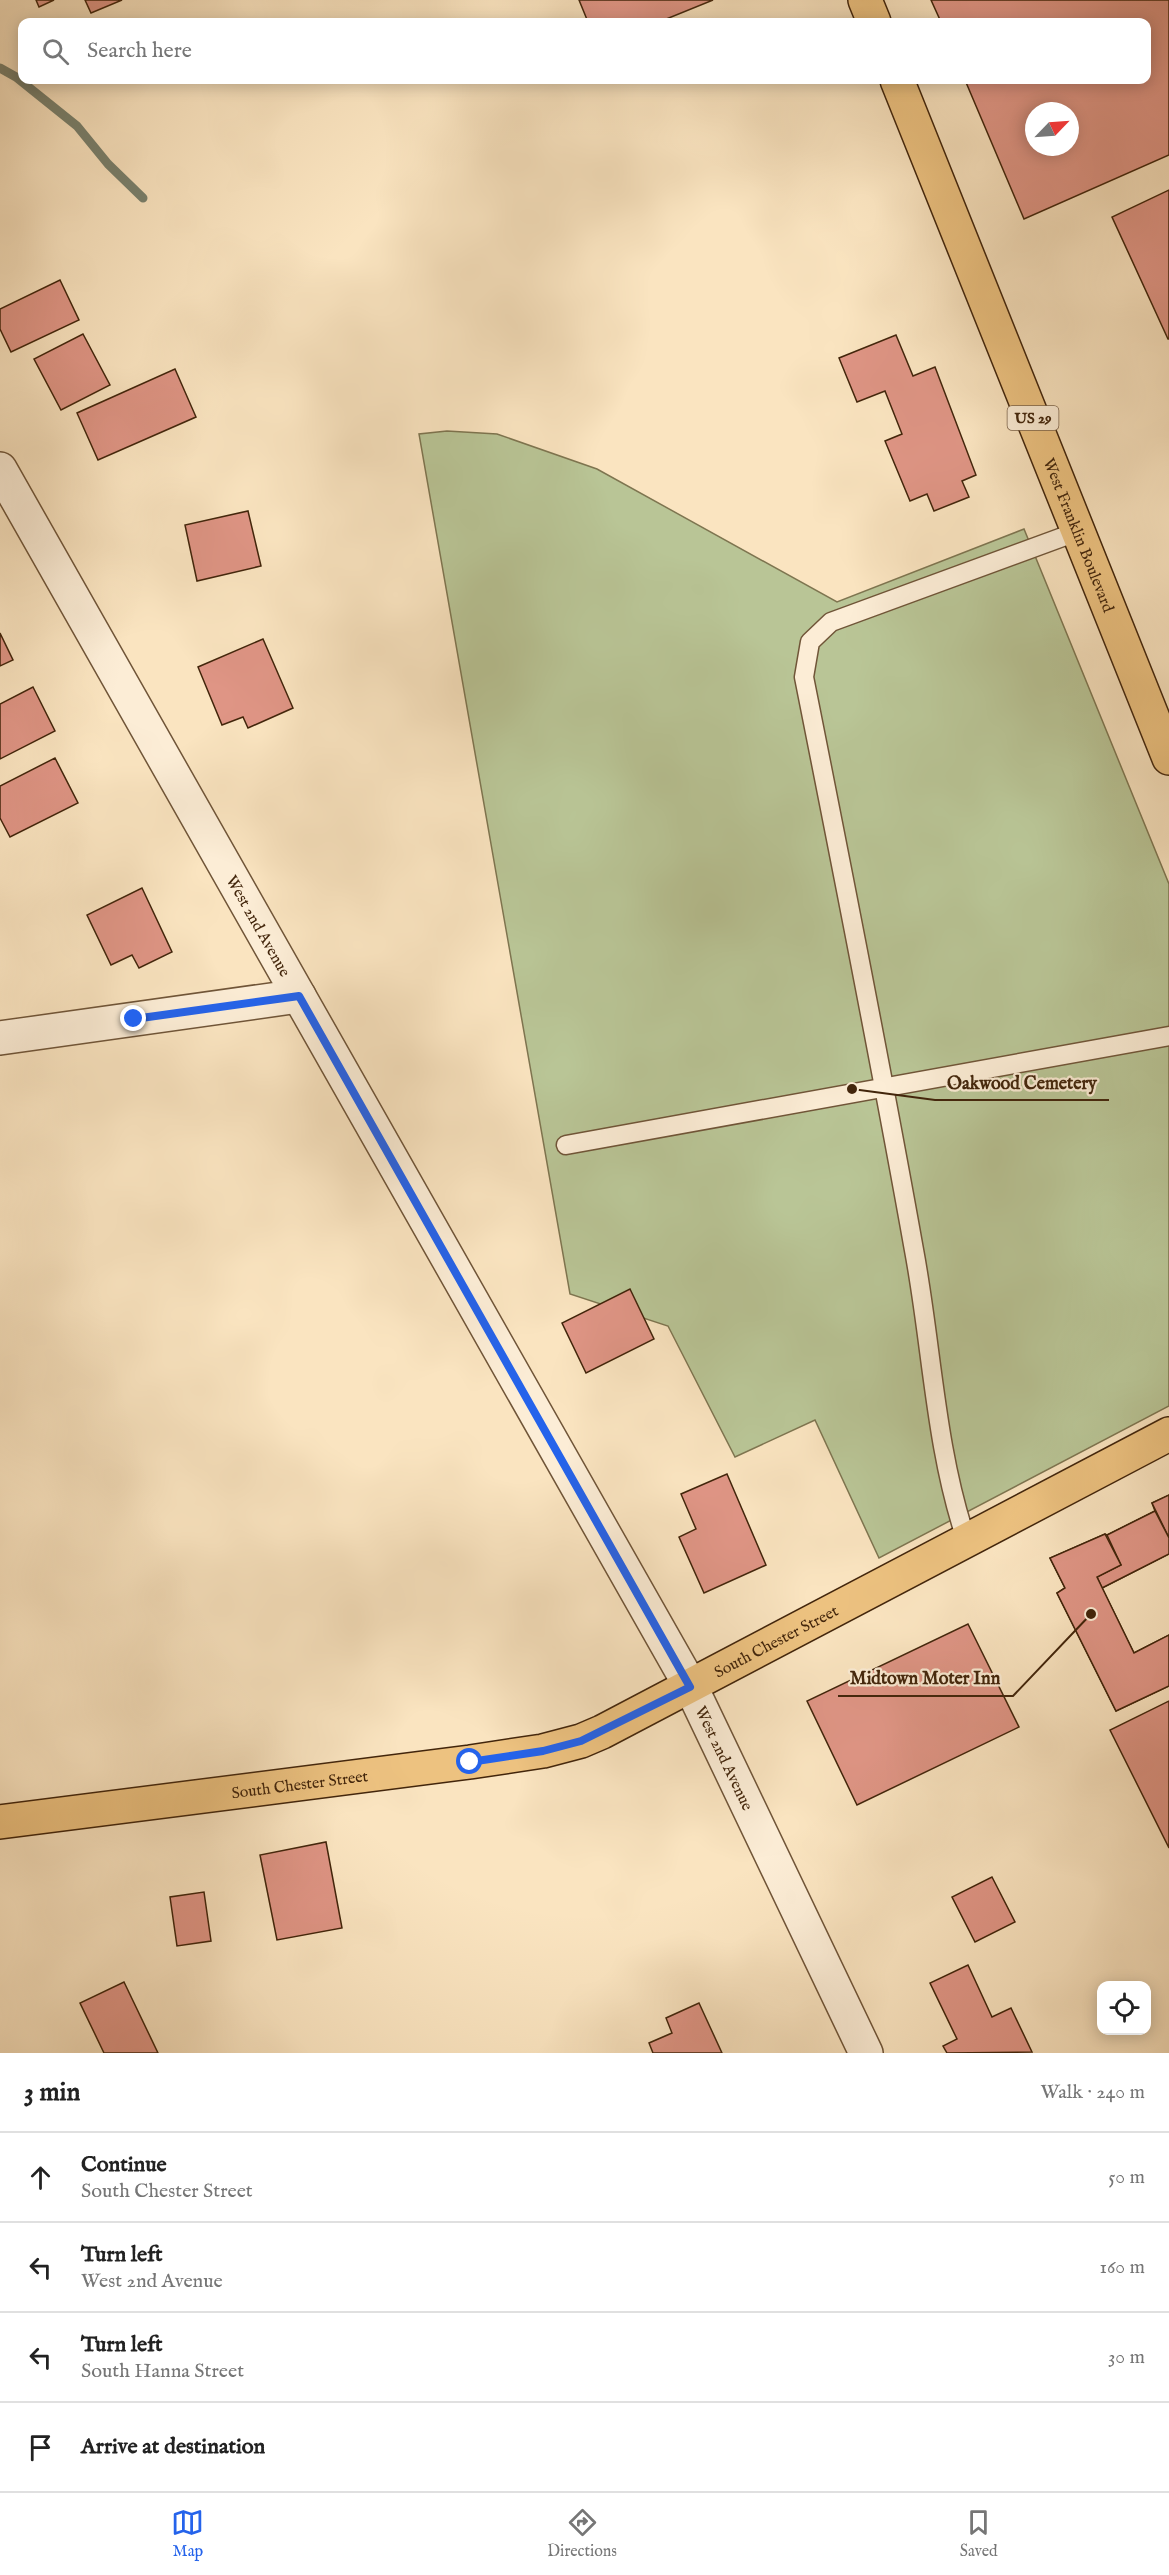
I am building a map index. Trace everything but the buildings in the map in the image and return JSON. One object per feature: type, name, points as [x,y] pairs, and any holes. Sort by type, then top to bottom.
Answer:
[{"type":"main road","points":[[865,0],[872,18]]},
{"type":"main road","name":"West Franklin Boulevard","points":[[899,84],[1169,758]]},
{"type":"main road","name":"South Chester Street","points":[[0,1822],[543,1751],[581,1741],[690,1687],[966,1539],[1169,1434]]},
{"type":"street","name":"West 2nd Avenue","points":[[0,469],[690,1687],[866,2053]]},
{"type":"street","points":[[0,1038],[299,996]]},
{"type":"lane","points":[[966,1539],[952,1497],[916,1258],[885,1087],[804,677],[810,642],[831,622],[1078,531]]},
{"type":"lane","points":[[566,1145],[1169,1036]]},
{"type":"green space","points":[[447,431],[497,434],[597,469],[837,602],[1024,529],[1169,884],[1169,1406],[879,1558],[815,1420],[735,1457],[668,1326],[570,1294],[419,434]]},
{"type":"waterway","points":[[0,68],[18,79]]},
{"type":"waterway","points":[[25,84],[77,126],[108,164],[143,198]]},
{"type":"place","name":"Oakwood Cemetery","points":[[852,1089]]},
{"type":"place","name":"Midtown Moter Inn","points":[[1091,1614]]},
{"type":"route","points":[[134,1019],[299,996],[690,1687],[581,1741],[543,1751],[470,1762]]}]
